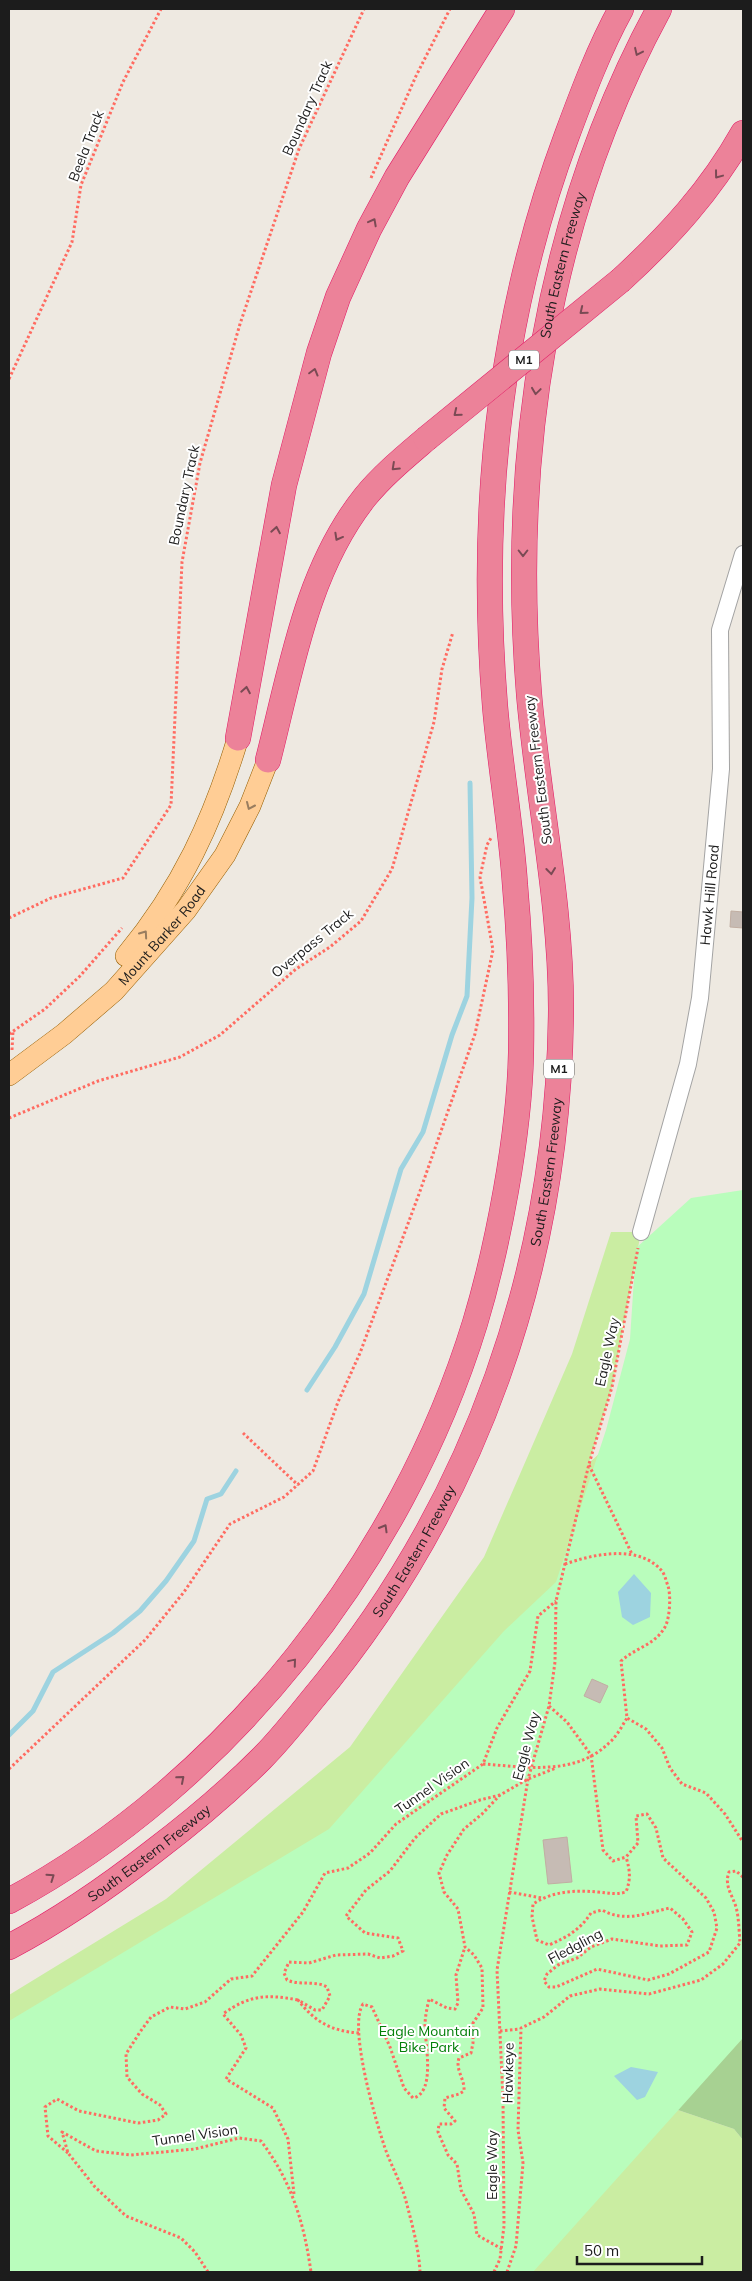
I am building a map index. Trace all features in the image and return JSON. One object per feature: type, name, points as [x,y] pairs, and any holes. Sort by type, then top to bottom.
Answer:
[{"type":"highway","points":[[238,738],[284,485],[319,353],[338,297],[369,229],[397,177],[502,9]]},
{"type":"highway","name":"M1","points":[[9,1901],[42,1884],[115,1832],[183,1778],[252,1710],[309,1642],[362,1567],[406,1489],[444,1408],[475,1324],[497,1237],[513,1150],[521,1059],[520,969],[515,880],[495,696],[490,617],[490,528],[495,443],[507,349],[526,266],[550,180],[581,97],[621,9]]},
{"type":"highway","name":"South Eastern Freeway","points":[[9,1947],[49,1926],[125,1874],[196,1819],[262,1758],[340,1666],[392,1593],[437,1516],[475,1435],[506,1351],[531,1264],[549,1176],[558,1088],[561,1003],[552,878],[530,703],[523,615],[523,528],[529,439],[542,342],[560,262],[586,177],[617,96],[659,9]]},
{"type":"highway","name":"M1","points":[[268,760],[306,614],[317,583],[341,532],[365,497],[426,439],[621,280],[685,217],[726,165],[743,133]]},
{"type":"main road","name":"Mount Barker Road","points":[[10,1058],[71,1016],[115,970],[143,936],[185,872],[199,845],[217,803],[238,738]]},
{"type":"main road","name":"Mount Barker Road","points":[[9,1075],[64,1034],[114,991],[186,910],[225,855],[250,806],[268,760]]},
{"type":"lane","name":"Hawk Hill Road","points":[[641,1232],[688,1064],[700,998],[721,769],[720,630],[743,554]]},
{"type":"path","name":"Beela Track","points":[[9,378],[72,242],[81,185],[123,82],[161,9]]},
{"type":"path","name":"Boundary Track","points":[[9,918],[51,898],[123,878],[172,805],[182,562],[200,463],[240,324],[299,149],[364,9]]},
{"type":"path","name":"Overpass Track","points":[[9,1118],[98,1081],[180,1057],[220,1035],[296,969],[330,946],[361,921],[392,869],[434,722],[442,669],[453,632]]},
{"type":"path","points":[[9,1770],[145,1640],[184,1592],[230,1524],[284,1497],[313,1471],[338,1402],[360,1353],[419,1194],[475,1034],[493,950],[480,877],[487,845],[507,812]]},
{"type":"path","points":[[10,1058],[13,1030]]},
{"type":"path","name":"Eagle Way","points":[[494,2272],[502,2249],[504,2216],[497,1970],[530,1768],[549,1706],[555,1662],[556,1602],[589,1464],[612,1387],[641,1232]]},
{"type":"path","points":[[243,1433],[298,1485]]},
{"type":"path","points":[[589,1464],[632,1555]]},
{"type":"path","points":[[420,2272],[420,2262],[406,2200],[384,2145],[366,2084],[359,2033],[360,2009],[363,2004],[372,2006],[390,2047],[404,2088],[414,2098],[420,2096],[424,2091],[427,2080],[428,2059],[425,2024],[429,1999],[447,2008],[455,2009],[458,2003],[456,1975],[465,1947],[458,1909],[444,1892],[439,1873],[447,1855],[464,1829],[500,1795],[528,1779],[556,1768],[581,1762],[609,1744],[627,1718],[621,1661],[630,1652],[648,1646],[666,1626],[671,1595],[663,1572],[648,1560],[632,1555],[602,1554],[582,1558],[564,1565]]},
{"type":"path","name":"Tunnel Vision","points":[[208,2272],[195,2252],[181,2238],[126,2216],[96,2187],[68,2153],[48,2136],[45,2107],[57,2099],[79,2111],[138,2123],[158,2120],[166,2114],[160,2105],[142,2094],[127,2077],[126,2054],[151,2017],[170,2008],[185,2009],[205,2002],[231,1980],[252,1976],[303,1912],[325,1873],[348,1868],[370,1853],[396,1824],[484,1764],[497,1728],[530,1671],[538,1616],[556,1602]]},
{"type":"path","points":[[509,1892],[542,1898],[560,1893],[587,1891],[615,1895],[626,1892],[630,1882],[630,1868],[626,1857],[613,1861],[603,1850],[591,1755],[567,1722],[549,1706]]},
{"type":"path","points":[[627,1718],[646,1729],[662,1748],[670,1768],[682,1784],[706,1793],[725,1814],[743,1842]]},
{"type":"path","points":[[484,1764],[556,1768]]},
{"type":"path","name":"Tunnel Vision","points":[[294,2198],[288,2139],[273,2108],[226,2078],[246,2048],[241,2035],[224,2014],[240,2001],[272,1996],[298,2000],[315,2010],[322,2010],[330,1996],[327,1987],[321,1984],[306,1985],[287,1980],[284,1973],[289,1962],[309,1963],[336,1955],[368,1954],[380,1958],[393,1956],[403,1951],[398,1938],[364,1933],[346,1916],[366,1890],[390,1871],[415,1838],[441,1814],[500,1795]]},
{"type":"path","name":"Fledgling","points":[[542,1898],[533,1904],[533,1931],[537,1940],[549,1945],[570,1935],[584,1924],[592,1913],[602,1910],[615,1917],[632,1917],[670,1908],[683,1919],[692,1932],[687,1945],[671,1947],[612,1939],[591,1947],[577,1958],[558,1965],[547,1974],[544,1981],[549,1987],[556,1986],[597,1969],[648,1980],[669,1974],[709,1952],[717,1928],[714,1912],[706,1898],[663,1858],[656,1828],[648,1814],[636,1816],[638,1843],[626,1857]]},
{"type":"path","name":"Hawkeye","points":[[507,2272],[516,2246],[524,2163],[518,2130],[521,2028],[544,2017],[570,1996],[600,1989],[649,1994],[701,1980],[723,1964],[740,1944],[736,1906],[729,1894],[727,1879],[729,1872],[736,1871],[743,1877]]},
{"type":"path","points":[[465,1947],[474,1955],[482,1968],[483,2008],[473,2023],[473,2043],[470,2053],[459,2058],[459,2073],[464,2085],[464,2091],[445,2098],[444,2108],[455,2120],[451,2124],[438,2124],[438,2132],[448,2155],[456,2164],[462,2190],[474,2214],[477,2235],[502,2249]]},
{"type":"path","points":[[298,2000],[311,2016],[340,2032],[359,2033]]},
{"type":"path","points":[[500,2031],[515,2031],[521,2028]]},
{"type":"path","name":"Tunnel Vision","points":[[68,2153],[62,2132],[96,2151],[132,2154],[195,2149],[239,2138],[261,2141],[278,2164],[294,2198],[307,2244],[311,2272]]},
{"type":"green space","name":"Eagle Mountain Bike Park","points":[[743,1190],[743,2038],[533,2272],[9,2272],[9,2021],[329,1829],[504,1631],[556,1582],[606,1430],[630,1339],[636,1248],[691,1198]]},
{"type":"green space","name":"Eagle Mountain Bike Park","points":[[611,1232],[641,1232],[612,1387],[589,1463],[614,1440],[743,1818],[675,2109],[734,2129],[743,2140],[743,2272],[310,2272],[9,2117],[9,1995],[166,1899],[350,1747],[484,1557],[572,1354]]},
{"type":"green space","points":[[743,1999],[743,2140],[734,2129],[675,2109]]},
{"type":"water","points":[[634,1574],[651,1593],[650,1617],[633,1625],[622,1617],[618,1592]]},
{"type":"water","points":[[631,2067],[658,2072],[645,2097],[637,2100],[614,2076]]},
{"type":"building","points":[[731,911],[743,912],[743,928],[730,927]]},
{"type":"building","points":[[592,1679],[608,1686],[600,1703],[584,1696]]},
{"type":"building","points":[[567,1837],[572,1882],[548,1884],[543,1840]]},
{"type":"waterway","points":[[307,1390],[335,1347],[364,1294],[401,1169],[423,1132],[452,1035],[467,996],[472,898],[470,783]]},
{"type":"waterway","points":[[9,1735],[33,1711],[53,1672],[113,1633],[140,1611],[166,1581],[194,1541],[207,1499],[221,1494],[236,1471]]}]
